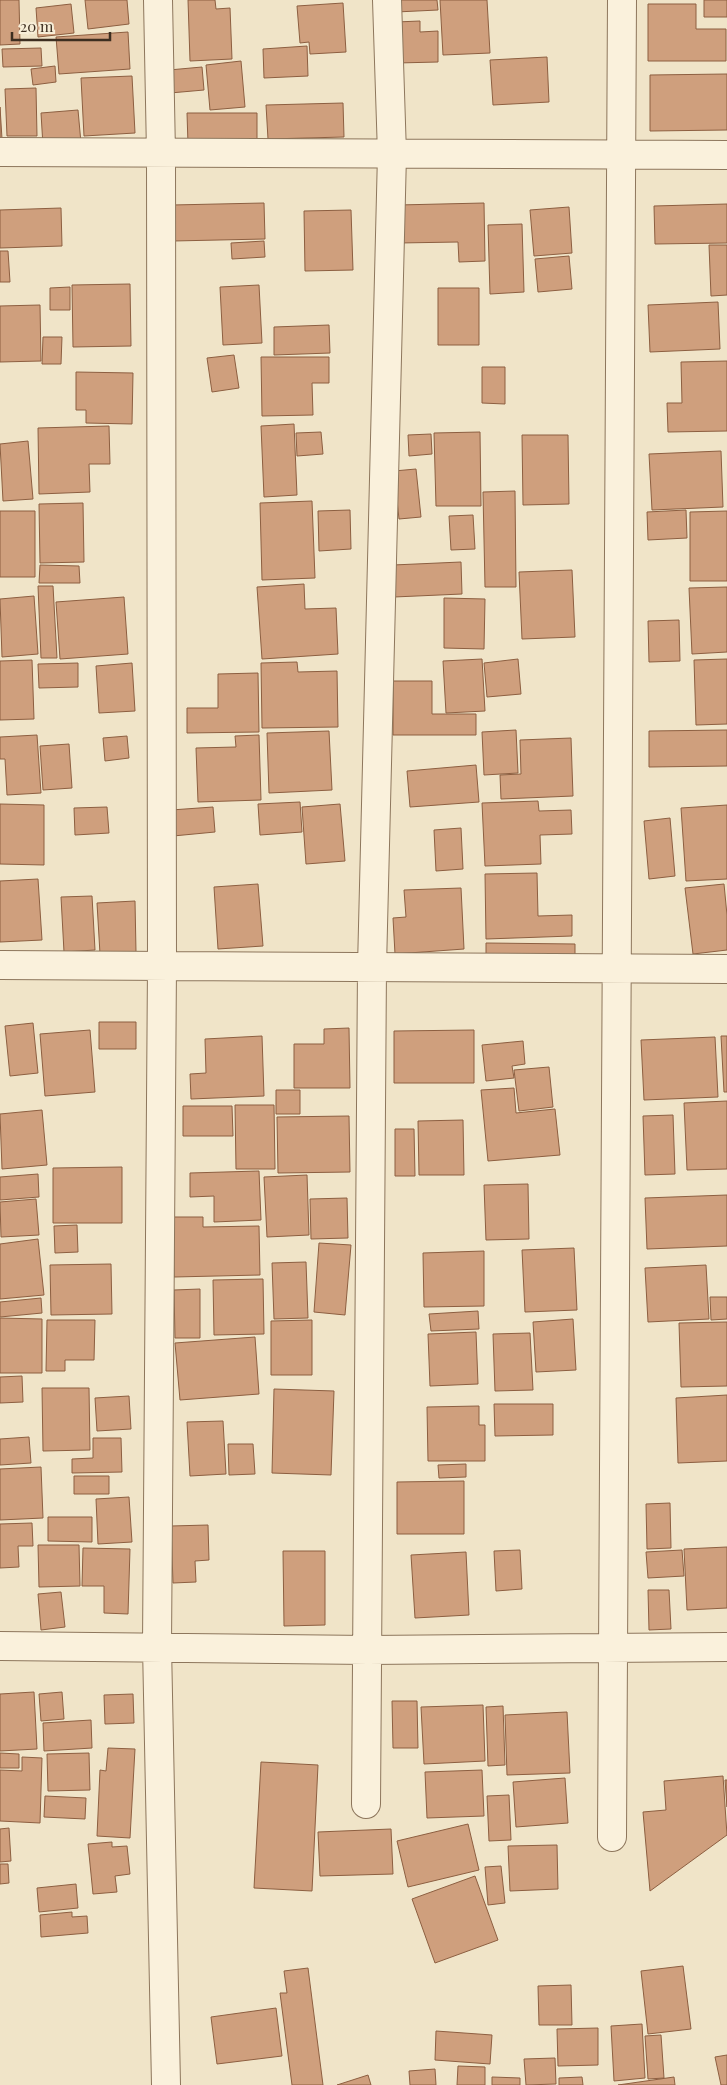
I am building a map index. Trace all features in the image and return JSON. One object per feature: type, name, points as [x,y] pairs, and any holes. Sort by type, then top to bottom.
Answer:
[{"type":"street","points":[[158,0],[161,153],[162,966],[157,1646],[166,2085]]},
{"type":"street","points":[[366,1804],[372,967],[392,154],[387,0]]},
{"type":"street","points":[[612,1837],[622,0]]},
{"type":"street","points":[[0,152],[727,156]]},
{"type":"street","points":[[0,966],[727,969]]},
{"type":"street","points":[[0,1646],[157,1646],[368,1650],[614,1646],[727,1647]]},
{"type":"building","points":[[0,0],[19,0],[20,44],[0,45]]},
{"type":"building","points":[[85,0],[127,0],[129,24],[88,29]]},
{"type":"building","points":[[188,0],[215,0],[216,9],[230,8],[232,59],[190,61]]},
{"type":"building","points":[[395,0],[437,0],[438,10],[396,12]]},
{"type":"building","points":[[440,0],[487,0],[490,53],[443,55]]},
{"type":"building","points":[[704,0],[727,0],[727,17],[704,17]]},
{"type":"building","points":[[343,3],[346,52],[310,54],[309,42],[300,43],[297,6]]},
{"type":"building","points":[[71,4],[74,33],[38,37],[36,8]]},
{"type":"building","points":[[648,4],[696,4],[696,29],[726,29],[726,61],[648,61]]},
{"type":"building","points":[[420,21],[420,32],[438,31],[438,62],[397,63],[396,22]]},
{"type":"building","points":[[128,32],[130,69],[59,74],[56,37]]},
{"type":"building","points":[[307,46],[308,76],[264,78],[263,49]]},
{"type":"building","points":[[41,48],[42,66],[3,67],[2,49]]},
{"type":"building","points":[[547,57],[549,102],[493,105],[490,60]]},
{"type":"building","points":[[241,61],[245,107],[210,110],[206,65]]},
{"type":"building","points":[[55,66],[56,82],[33,85],[31,69]]},
{"type":"building","points":[[202,67],[204,90],[170,93],[169,70]]},
{"type":"building","points":[[727,74],[727,130],[650,131],[650,75]]},
{"type":"building","points":[[132,76],[135,133],[84,136],[81,78]]},
{"type":"building","points":[[36,88],[37,136],[7,136],[5,89]]},
{"type":"building","points":[[343,103],[344,137],[268,139],[266,105]]},
{"type":"building","points":[[0,107],[2,139],[0,139]]},
{"type":"building","points":[[78,110],[81,143],[43,146],[41,113]]},
{"type":"building","points":[[187,113],[257,113],[257,143],[188,144]]},
{"type":"building","points":[[264,203],[265,239],[173,241],[172,205]]},
{"type":"building","points":[[484,203],[485,261],[459,262],[458,242],[399,243],[398,205]]},
{"type":"building","points":[[727,204],[727,243],[655,244],[654,206]]},
{"type":"building","points":[[569,207],[572,253],[534,256],[530,210]]},
{"type":"building","points":[[61,208],[62,246],[0,248],[0,210]]},
{"type":"building","points":[[351,210],[353,270],[305,271],[304,211]]},
{"type":"building","points":[[522,224],[524,292],[490,294],[488,225]]},
{"type":"building","points":[[264,241],[265,257],[232,259],[231,243]]},
{"type":"building","points":[[709,245],[727,245],[727,295],[711,296]]},
{"type":"building","points":[[0,251],[8,251],[10,282],[0,282]]},
{"type":"building","points":[[569,256],[572,289],[538,292],[535,259]]},
{"type":"building","points":[[130,284],[131,346],[73,347],[72,285]]},
{"type":"building","points":[[259,285],[262,343],[223,345],[220,287]]},
{"type":"building","points":[[70,287],[70,310],[50,310],[50,288]]},
{"type":"building","points":[[438,288],[479,288],[479,345],[438,345]]},
{"type":"building","points":[[718,302],[720,349],[650,352],[648,305]]},
{"type":"building","points":[[40,305],[41,361],[0,362],[0,306]]},
{"type":"building","points":[[329,325],[330,353],[274,355],[274,327]]},
{"type":"building","points":[[43,337],[62,337],[61,364],[42,364]]},
{"type":"building","points":[[234,355],[239,388],[212,392],[207,358]]},
{"type":"building","points":[[261,357],[329,357],[329,383],[312,383],[313,415],[262,416]]},
{"type":"building","points":[[727,361],[727,431],[668,432],[667,403],[682,403],[681,362]]},
{"type":"building","points":[[482,367],[505,367],[505,404],[482,403]]},
{"type":"building","points":[[76,372],[133,373],[132,424],[86,423],[86,410],[76,410]]},
{"type":"building","points":[[294,424],[297,495],[264,497],[261,426]]},
{"type":"building","points":[[109,426],[110,464],[89,464],[90,492],[39,494],[38,428]]},
{"type":"building","points":[[321,432],[323,454],[297,456],[296,433]]},
{"type":"building","points":[[480,432],[481,506],[436,506],[434,433]]},
{"type":"building","points":[[431,434],[432,454],[409,456],[408,435]]},
{"type":"building","points":[[522,435],[568,435],[569,504],[523,505]]},
{"type":"building","points":[[28,441],[33,499],[3,501],[0,444]]},
{"type":"building","points":[[721,451],[723,507],[652,510],[649,454]]},
{"type":"building","points":[[416,469],[421,517],[399,519],[394,471]]},
{"type":"building","points":[[515,491],[516,587],[485,587],[483,492]]},
{"type":"building","points":[[312,501],[315,578],[262,580],[260,503]]},
{"type":"building","points":[[83,503],[84,562],[40,563],[39,504]]},
{"type":"building","points":[[350,510],[351,549],[319,551],[318,511]]},
{"type":"building","points":[[686,510],[687,538],[648,540],[647,512]]},
{"type":"building","points":[[0,511],[35,511],[35,577],[0,577]]},
{"type":"building","points":[[727,511],[727,581],[690,581],[690,512]]},
{"type":"building","points":[[473,515],[475,549],[451,550],[449,516]]},
{"type":"building","points":[[461,562],[462,594],[394,597],[393,565]]},
{"type":"building","points":[[40,565],[79,566],[80,583],[39,583]]},
{"type":"building","points":[[572,570],[575,637],[522,639],[519,572]]},
{"type":"building","points":[[304,584],[305,609],[336,608],[338,654],[262,659],[257,587]]},
{"type":"building","points":[[38,586],[53,586],[57,658],[41,658]]},
{"type":"building","points":[[727,587],[727,652],[692,654],[689,588]]},
{"type":"building","points":[[34,596],[38,654],[2,657],[0,599]]},
{"type":"building","points":[[124,597],[128,654],[60,659],[56,602]]},
{"type":"building","points":[[444,598],[485,599],[484,649],[444,648]]},
{"type":"building","points":[[679,620],[680,661],[649,662],[648,621]]},
{"type":"building","points":[[482,659],[485,711],[446,713],[443,661]]},
{"type":"building","points":[[518,659],[521,694],[487,697],[484,663]]},
{"type":"building","points":[[727,659],[727,724],[696,725],[694,660]]},
{"type":"building","points":[[32,660],[34,719],[0,720],[0,661]]},
{"type":"building","points":[[297,662],[298,672],[337,671],[338,727],[262,728],[261,663]]},
{"type":"building","points":[[78,663],[78,687],[39,688],[38,664]]},
{"type":"building","points":[[132,663],[135,711],[99,713],[96,666]]},
{"type":"building","points":[[258,673],[259,732],[187,733],[187,708],[218,708],[218,674]]},
{"type":"building","points":[[393,681],[432,681],[432,714],[476,714],[476,735],[393,735]]},
{"type":"building","points":[[516,730],[518,773],[484,775],[482,732]]},
{"type":"building","points":[[727,730],[727,766],[649,767],[649,731]]},
{"type":"building","points":[[329,731],[332,790],[269,793],[267,733]]},
{"type":"building","points":[[37,735],[41,793],[7,795],[5,759],[0,759],[0,737]]},
{"type":"building","points":[[259,735],[261,800],[198,802],[196,748],[236,747],[235,736]]},
{"type":"building","points":[[127,736],[129,758],[105,761],[103,738]]},
{"type":"building","points":[[571,738],[573,796],[501,799],[500,775],[521,774],[520,740]]},
{"type":"building","points":[[69,744],[72,788],[43,790],[40,746]]},
{"type":"building","points":[[476,765],[479,802],[410,807],[407,771]]},
{"type":"building","points":[[538,801],[539,811],[571,810],[572,834],[540,835],[541,864],[485,866],[482,803]]},
{"type":"building","points":[[300,802],[302,832],[260,835],[258,804]]},
{"type":"building","points":[[0,804],[44,805],[44,865],[0,864]]},
{"type":"building","points":[[340,804],[345,861],[306,864],[302,807]]},
{"type":"building","points":[[727,805],[727,879],[686,881],[681,808]]},
{"type":"building","points":[[107,807],[109,833],[75,835],[74,808]]},
{"type":"building","points":[[213,807],[215,832],[173,836],[171,810]]},
{"type":"building","points":[[670,818],[675,876],[649,879],[644,821]]},
{"type":"building","points":[[461,828],[463,869],[436,871],[434,830]]},
{"type":"building","points":[[537,873],[538,916],[572,915],[572,936],[486,939],[485,874]]},
{"type":"building","points":[[38,879],[42,940],[0,942],[0,881]]},
{"type":"building","points":[[258,884],[263,946],[218,949],[214,887]]},
{"type":"building","points":[[724,884],[727,915],[727,950],[693,954],[685,888]]},
{"type":"building","points":[[461,888],[464,949],[395,954],[393,918],[406,917],[404,890]]},
{"type":"building","points":[[92,896],[95,950],[64,952],[61,897]]},
{"type":"building","points":[[135,901],[136,952],[100,954],[97,903]]},
{"type":"building","points":[[486,943],[575,944],[575,968],[486,966]]},
{"type":"building","points":[[99,1022],[136,1022],[136,1049],[99,1049]]},
{"type":"building","points":[[33,1023],[38,1073],[10,1076],[5,1026]]},
{"type":"building","points":[[349,1028],[350,1088],[294,1088],[294,1044],[324,1044],[324,1029]]},
{"type":"building","points":[[90,1030],[95,1092],[45,1096],[40,1034]]},
{"type":"building","points":[[474,1030],[474,1083],[394,1083],[394,1031]]},
{"type":"building","points":[[262,1036],[264,1096],[191,1099],[190,1074],[206,1073],[205,1039]]},
{"type":"building","points":[[721,1036],[727,1036],[727,1092],[724,1092]]},
{"type":"building","points":[[715,1037],[718,1097],[644,1100],[641,1040]]},
{"type":"building","points":[[523,1041],[525,1064],[512,1066],[514,1078],[486,1081],[482,1045]]},
{"type":"building","points":[[549,1067],[553,1107],[519,1111],[514,1070]]},
{"type":"building","points":[[514,1088],[516,1113],[555,1109],[560,1155],[488,1161],[481,1090]]},
{"type":"building","points":[[276,1090],[300,1090],[300,1114],[276,1114]]},
{"type":"building","points":[[727,1101],[727,1169],[687,1170],[684,1103]]},
{"type":"building","points":[[235,1105],[274,1105],[275,1169],[236,1169]]},
{"type":"building","points":[[183,1106],[232,1106],[233,1136],[183,1136]]},
{"type":"building","points":[[42,1110],[47,1165],[2,1169],[0,1114]]},
{"type":"building","points":[[673,1115],[675,1174],[645,1175],[643,1116]]},
{"type":"building","points":[[349,1116],[350,1172],[278,1173],[277,1117]]},
{"type":"building","points":[[463,1120],[464,1175],[419,1175],[418,1121]]},
{"type":"building","points":[[395,1129],[414,1129],[415,1176],[395,1176]]},
{"type":"building","points":[[122,1167],[122,1223],[53,1223],[53,1168]]},
{"type":"building","points":[[259,1171],[261,1220],[214,1222],[214,1196],[190,1197],[190,1173]]},
{"type":"building","points":[[38,1174],[39,1197],[0,1200],[0,1177]]},
{"type":"building","points":[[307,1175],[309,1235],[267,1237],[264,1177]]},
{"type":"building","points":[[528,1184],[529,1239],[486,1240],[484,1185]]},
{"type":"building","points":[[727,1195],[727,1246],[647,1249],[645,1198]]},
{"type":"building","points":[[347,1198],[348,1238],[311,1239],[310,1199]]},
{"type":"building","points":[[36,1199],[39,1235],[1,1237],[0,1202]]},
{"type":"building","points":[[173,1217],[203,1217],[203,1227],[259,1226],[260,1275],[174,1277]]},
{"type":"building","points":[[77,1225],[78,1252],[55,1253],[54,1226]]},
{"type":"building","points":[[38,1239],[44,1295],[0,1299],[0,1244]]},
{"type":"building","points":[[319,1243],[351,1245],[345,1315],[314,1312]]},
{"type":"building","points":[[574,1248],[577,1310],[525,1312],[522,1250]]},
{"type":"building","points":[[484,1251],[484,1306],[424,1307],[423,1253]]},
{"type":"building","points":[[306,1262],[308,1318],[274,1319],[272,1263]]},
{"type":"building","points":[[111,1264],[112,1314],[51,1315],[50,1265]]},
{"type":"building","points":[[706,1265],[709,1319],[648,1322],[645,1268]]},
{"type":"building","points":[[263,1279],[264,1334],[214,1335],[213,1280]]},
{"type":"building","points":[[200,1289],[200,1338],[175,1338],[174,1290]]},
{"type":"building","points":[[710,1297],[727,1297],[727,1319],[711,1320]]},
{"type":"building","points":[[41,1298],[42,1313],[0,1317],[0,1302]]},
{"type":"building","points":[[478,1311],[479,1329],[431,1331],[429,1314]]},
{"type":"building","points":[[0,1318],[42,1319],[42,1373],[0,1373]]},
{"type":"building","points":[[573,1319],[576,1370],[536,1372],[533,1322]]},
{"type":"building","points":[[47,1320],[95,1320],[94,1360],[65,1360],[65,1371],[46,1371]]},
{"type":"building","points":[[312,1320],[312,1375],[271,1375],[271,1321]]},
{"type":"building","points":[[727,1322],[727,1386],[681,1387],[679,1323]]},
{"type":"building","points":[[476,1332],[478,1384],[430,1386],[428,1334]]},
{"type":"building","points":[[530,1333],[533,1390],[495,1391],[493,1334]]},
{"type":"building","points":[[255,1337],[259,1394],[180,1400],[175,1343]]},
{"type":"building","points":[[22,1376],[23,1402],[0,1403],[0,1377]]},
{"type":"building","points":[[42,1388],[89,1388],[90,1450],[43,1451]]},
{"type":"building","points":[[274,1389],[334,1391],[331,1475],[272,1473]]},
{"type":"building","points":[[727,1395],[727,1461],[678,1463],[676,1398]]},
{"type":"building","points":[[129,1396],[131,1429],[97,1431],[95,1398]]},
{"type":"building","points":[[494,1404],[553,1404],[553,1435],[495,1436]]},
{"type":"building","points":[[479,1406],[479,1425],[485,1425],[485,1461],[428,1461],[427,1407]]},
{"type":"building","points":[[223,1421],[226,1474],[190,1476],[187,1422]]},
{"type":"building","points":[[29,1437],[31,1463],[0,1465],[0,1439]]},
{"type":"building","points":[[93,1438],[121,1438],[122,1472],[72,1473],[72,1459],[93,1458]]},
{"type":"building","points":[[228,1444],[253,1444],[255,1474],[229,1475]]},
{"type":"building","points":[[466,1464],[466,1477],[439,1478],[438,1465]]},
{"type":"building","points":[[41,1467],[43,1518],[0,1520],[0,1469]]},
{"type":"building","points":[[74,1476],[109,1476],[109,1494],[74,1494]]},
{"type":"building","points":[[464,1481],[464,1534],[397,1534],[397,1482]]},
{"type":"building","points":[[129,1497],[132,1542],[98,1544],[96,1499]]},
{"type":"building","points":[[670,1503],[671,1548],[647,1549],[646,1504]]},
{"type":"building","points":[[48,1517],[92,1517],[92,1542],[48,1541]]},
{"type":"building","points":[[32,1523],[33,1546],[18,1546],[19,1567],[0,1568],[0,1524]]},
{"type":"building","points":[[208,1525],[209,1560],[195,1561],[196,1582],[173,1583],[171,1526]]},
{"type":"building","points":[[38,1545],[79,1545],[80,1586],[39,1587]]},
{"type":"building","points":[[727,1547],[727,1608],[687,1610],[684,1549]]},
{"type":"building","points":[[83,1548],[130,1549],[128,1614],[104,1613],[104,1586],[82,1586]]},
{"type":"building","points":[[520,1550],[522,1589],[496,1591],[494,1551]]},
{"type":"building","points":[[682,1550],[684,1576],[648,1578],[646,1552]]},
{"type":"building","points":[[283,1551],[325,1551],[325,1625],[284,1626]]},
{"type":"building","points":[[466,1552],[469,1615],[415,1618],[411,1555]]},
{"type":"building","points":[[648,1590],[669,1590],[671,1629],[649,1630]]},
{"type":"building","points":[[61,1592],[65,1627],[41,1630],[38,1594]]},
{"type":"building","points":[[34,1692],[37,1749],[0,1751],[0,1694]]},
{"type":"building","points":[[62,1692],[64,1719],[41,1721],[39,1694]]},
{"type":"building","points":[[133,1694],[134,1723],[105,1724],[104,1695]]},
{"type":"building","points":[[392,1701],[417,1701],[418,1748],[393,1748]]},
{"type":"building","points":[[483,1705],[485,1761],[424,1764],[421,1707]]},
{"type":"building","points":[[503,1706],[505,1765],[488,1766],[486,1707]]},
{"type":"building","points":[[567,1712],[570,1773],[507,1775],[505,1715]]},
{"type":"building","points":[[91,1720],[92,1748],[44,1751],[43,1723]]},
{"type":"building","points":[[108,1748],[135,1749],[130,1838],[97,1836],[100,1770],[106,1771]]},
{"type":"building","points":[[0,1753],[19,1754],[19,1768],[0,1768]]},
{"type":"building","points":[[89,1753],[90,1790],[48,1791],[47,1754]]},
{"type":"building","points":[[22,1757],[42,1758],[40,1823],[0,1821],[0,1770],[22,1771]]},
{"type":"building","points":[[261,1762],[318,1765],[312,1891],[254,1888]]},
{"type":"building","points":[[482,1770],[484,1816],[427,1818],[425,1772]]},
{"type":"building","points":[[723,1776],[727,1835],[650,1891],[643,1812],[666,1810],[664,1781]]},
{"type":"building","points":[[565,1778],[568,1823],[516,1827],[513,1782]]},
{"type":"building","points":[[725,1780],[727,1780],[727,1807]]},
{"type":"building","points":[[509,1795],[511,1840],[489,1841],[487,1796]]},
{"type":"building","points":[[45,1796],[86,1798],[85,1819],[44,1817]]},
{"type":"building","points":[[468,1824],[479,1870],[408,1887],[397,1841]]},
{"type":"building","points":[[9,1828],[11,1861],[0,1862],[0,1829]]},
{"type":"building","points":[[391,1829],[393,1874],[320,1876],[318,1832]]},
{"type":"building","points":[[112,1842],[112,1847],[127,1846],[130,1874],[115,1876],[117,1892],[93,1894],[88,1844]]},
{"type":"building","points":[[557,1845],[558,1889],[510,1891],[508,1846]]},
{"type":"building","points":[[0,1864],[8,1864],[9,1883],[0,1884]]},
{"type":"building","points":[[501,1866],[505,1903],[488,1905],[485,1867]]},
{"type":"building","points":[[475,1876],[498,1940],[435,1963],[412,1899]]},
{"type":"building","points":[[76,1884],[78,1908],[39,1912],[37,1888]]},
{"type":"building","points":[[72,1912],[72,1917],[87,1916],[88,1933],[41,1937],[40,1915]]},
{"type":"building","points":[[683,1966],[691,2029],[648,2034],[641,1971]]},
{"type":"building","points":[[308,1968],[323,2085],[292,2085],[280,1993],[287,1993],[284,1971]]},
{"type":"building","points":[[571,1985],[572,2025],[539,2025],[538,1986]]},
{"type":"building","points":[[276,2008],[282,2056],[217,2064],[211,2017]]},
{"type":"building","points":[[642,2024],[645,2078],[614,2081],[611,2026]]},
{"type":"building","points":[[598,2028],[598,2065],[558,2066],[557,2029]]},
{"type":"building","points":[[436,2031],[492,2035],[490,2064],[435,2060]]},
{"type":"building","points":[[661,2035],[664,2078],[648,2079],[645,2036]]},
{"type":"building","points":[[727,2055],[727,2085],[721,2085],[715,2057]]},
{"type":"building","points":[[555,2058],[556,2084],[526,2085],[524,2059]]},
{"type":"building","points":[[458,2066],[485,2067],[485,2085],[457,2085]]},
{"type":"building","points":[[435,2069],[436,2085],[410,2085],[409,2071]]},
{"type":"building","points":[[368,2075],[371,2085],[337,2085]]},
{"type":"building","points":[[492,2077],[520,2078],[520,2085],[492,2085]]},
{"type":"building","points":[[582,2077],[583,2085],[559,2085],[559,2078]]},
{"type":"building","points":[[674,2077],[675,2085],[618,2085]]}]
